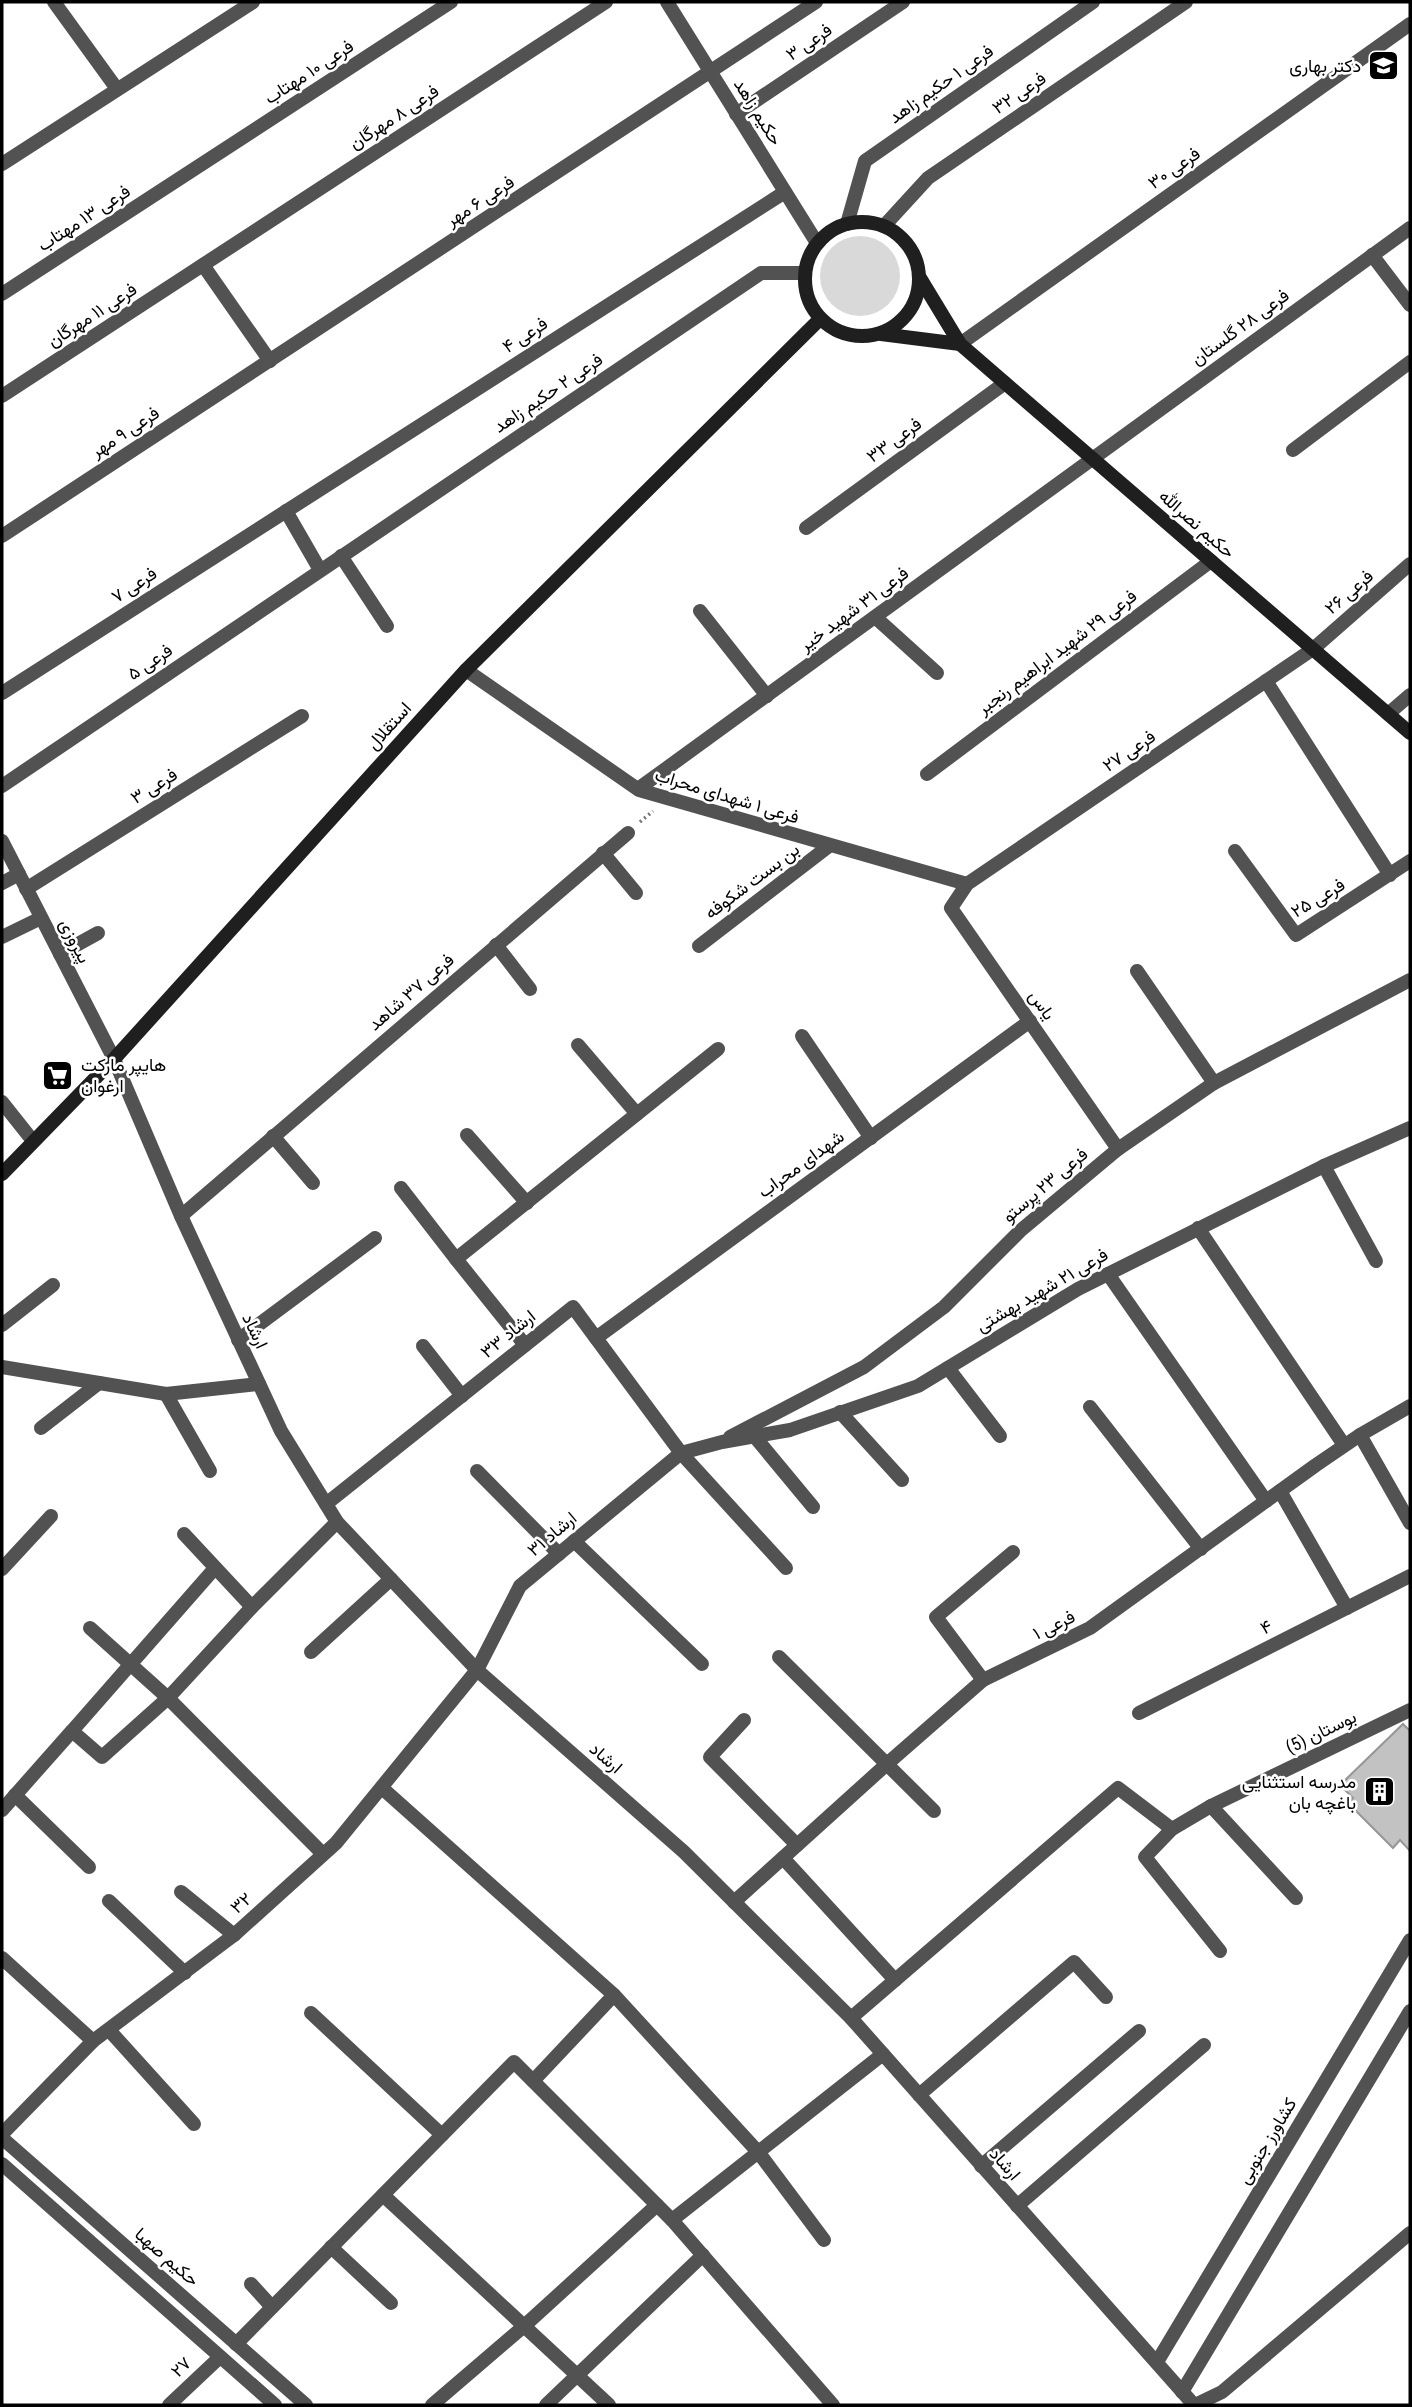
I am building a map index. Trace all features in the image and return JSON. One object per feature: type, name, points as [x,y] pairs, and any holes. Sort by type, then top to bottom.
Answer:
[{"type":"main road","points":[[866,222],[884,226],[899,235],[910,247],[917,262],[919,293],[913,307],[893,328],[880,334],[864,337],[833,329],[820,319],[805,290],[809,257],[817,243],[831,231],[847,224],[866,222]]},
{"type":"main road","name":"حکیم نصرالله","points":[[920,278],[960,344],[1410,733]]},
{"type":"main road","name":"استقلال","points":[[2,1174],[114,1059],[466,670],[820,319]]},
{"type":"main road","points":[[880,334],[960,344]]},
{"type":"street","points":[[54,2],[117,89]]},
{"type":"street","points":[[2,164],[253,2]]},
{"type":"street","name":"فرعی ۱۰ مهتاب","points":[[187,174],[451,2]]},
{"type":"street","name":"فرعی ۸ مهرگان","points":[[202,265],[606,2]]},
{"type":"street","name":"حکیم زاهد","points":[[667,2],[817,243]]},
{"type":"street","points":[[711,73],[816,2]]},
{"type":"street","name":"فرعی ۳","points":[[736,114],[903,2]]},
{"type":"street","name":"فرعی ۱ حکیم زاهد","points":[[847,224],[865,161],[1093,2]]},
{"type":"street","name":"فرعی ۳۲","points":[[884,226],[928,178],[1186,2]]},
{"type":"street","name":"فرعی ۳۰","points":[[960,344],[1410,24]]},
{"type":"street","name":"فرعی ۶ مهر","points":[[270,361],[711,73]]},
{"type":"street","name":"فرعی ۱۳ مهتاب","points":[[2,294],[187,174]]},
{"type":"street","name":"فرعی ۴","points":[[286,511],[785,192]]},
{"type":"street","name":"فرعی ۲۸ گلستان","points":[[1091,458],[1410,228]]},
{"type":"street","points":[[1372,255],[1410,304]]},
{"type":"street","points":[[202,265],[270,361]]},
{"type":"street","name":"فرعی ۱۱ مهرگان","points":[[2,396],[202,265]]},
{"type":"street","name":"فرعی ۲ حکیم زاهد","points":[[320,570],[761,273],[805,273]]},
{"type":"street","name":"فرعی ۹ مهر","points":[[2,536],[270,361]]},
{"type":"street","points":[[1293,450],[1410,362]]},
{"type":"street","name":"فرعی ۳۳","points":[[806,528],[1005,383]]},
{"type":"street","name":"فرعی ۳۱ شهید خیر","points":[[638,789],[1091,458]]},
{"type":"street","points":[[286,511],[320,570]]},
{"type":"street","name":"فرعی ۷","points":[[2,693],[286,511]]},
{"type":"street","points":[[341,556],[387,626]]},
{"type":"street","name":"فرعی ۲۹ شهید ابراهیم رنجبر","points":[[927,774],[1211,561]]},
{"type":"street","name":"فرعی ۲۶","points":[[1313,649],[1410,564]]},
{"type":"street","name":"فرعی ۵","points":[[2,786],[320,570]]},
{"type":"street","points":[[700,611],[767,696]]},
{"type":"street","points":[[875,617],[937,673]]},
{"type":"street","name":"فرعی ۲۷","points":[[967,884],[1313,649]]},
{"type":"street","name":"فرعی ۱ شهدای محراب","points":[[466,670],[638,789],[967,884]]},
{"type":"street","points":[[1266,681],[1391,875]]},
{"type":"street","points":[[1388,714],[1410,695]]},
{"type":"street","name":"فرعی ۳","points":[[26,889],[302,716]]},
{"type":"street","name":"فرعی ۳۷ شاهد","points":[[181,1216],[628,833]]},
{"type":"street","name":"پیروزی","points":[[2,841],[114,1059]]},
{"type":"street","name":"بن بست شکوفه","points":[[699,946],[830,846]]},
{"type":"street","name":"فرعی ۲۵","points":[[1235,851],[1296,935],[1410,861]]},
{"type":"street","points":[[603,853],[636,893]]},
{"type":"street","points":[[2,883],[19,874]]},
{"type":"street","name":"یاس","points":[[967,884],[951,908],[1118,1149]]},
{"type":"street","points":[[2,936],[41,918]]},
{"type":"street","points":[[60,954],[98,933]]},
{"type":"street","points":[[496,945],[530,989]]},
{"type":"street","points":[[1137,971],[1214,1083]]},
{"type":"street","name":"فرعی ۲۳ پرستو","points":[[750,1432],[864,1367],[944,1307],[1020,1231],[1118,1149],[1214,1083],[1410,979]]},
{"type":"street","name":"شهدای محراب","points":[[596,1338],[1030,1021]]},
{"type":"street","points":[[802,1036],[870,1138]]},
{"type":"street","points":[[578,1045],[638,1114]]},
{"type":"street","points":[[456,1259],[718,1049]]},
{"type":"street","name":"ارشاد","points":[[114,1059],[181,1216],[281,1431],[337,1522],[477,1670],[684,1852],[851,2018],[1195,2405]]},
{"type":"street","points":[[2,1102],[33,1141]]},
{"type":"street","points":[[1406,1130],[1410,1146]]},
{"type":"street","name":"فرعی ۲۱ شهید بهشتی","points":[[681,1452],[750,1432],[790,1430],[918,1386],[1078,1289],[1324,1166],[1406,1130]]},
{"type":"street","points":[[467,1135],[527,1203]]},
{"type":"street","points":[[273,1136],[313,1183]]},
{"type":"street","points":[[1324,1166],[1376,1261]]},
{"type":"street","points":[[401,1188],[525,1345]]},
{"type":"street","points":[[1198,1228],[1345,1445]]},
{"type":"street","points":[[238,1340],[375,1238]]},
{"type":"street","points":[[1108,1274],[1266,1501]]},
{"type":"street","points":[[2,1325],[53,1284]]},
{"type":"street","name":"ارشاد ۳۳","points":[[326,1504],[573,1307],[681,1452],[786,1568]]},
{"type":"street","points":[[424,1346],[462,1396]]},
{"type":"street","points":[[2,1367],[166,1394],[259,1384]]},
{"type":"street","points":[[948,1368],[1000,1436]]},
{"type":"street","points":[[41,1428],[99,1383]]},
{"type":"street","points":[[166,1394],[210,1471]]},
{"type":"street","name":"فرعی ۱","points":[[734,1902],[983,1680],[1090,1628],[1345,1445],[1410,1406]]},
{"type":"street","points":[[1090,1407],[1201,1549]]},
{"type":"street","points":[[841,1412],[902,1480]]},
{"type":"street","points":[[750,1432],[813,1507]]},
{"type":"street","points":[[1360,1435],[1410,1522]]},
{"type":"street","name":"ارشاد ۳۱","points":[[477,1670],[520,1586],[681,1452]]},
{"type":"street","points":[[477,1471],[559,1554]]},
{"type":"street","points":[[1280,1491],[1347,1608]]},
{"type":"street","points":[[2,1570],[51,1516]]},
{"type":"street","points":[[72,1731],[102,1757],[168,1698],[252,1607],[337,1522]]},
{"type":"street","points":[[184,1534],[252,1607]]},
{"type":"street","points":[[574,1541],[702,1664]]},
{"type":"street","points":[[983,1680],[936,1617],[1013,1552]]},
{"type":"street","points":[[2,1810],[215,1568]]},
{"type":"street","name":"۴","points":[[1139,1713],[1410,1576]]},
{"type":"street","points":[[311,1652],[391,1579]]},
{"type":"street","points":[[90,1628],[168,1698],[323,1854]]},
{"type":"street","points":[[779,1657],[934,1811]]},
{"type":"street","name":"۳۲","points":[[2,2136],[93,2041],[234,1935],[336,1843],[477,1670]]},
{"type":"street","name":"بوستان (5)","points":[[1220,1951],[1145,1857],[1172,1829],[1212,1806],[1410,1710]]},
{"type":"street","points":[[744,1720],[710,1757],[797,1845]]},
{"type":"street","points":[[382,1787],[614,1995],[760,2153],[824,2240]]},
{"type":"street","points":[[851,2018],[1118,1787],[1172,1829]]},
{"type":"street","points":[[15,1795],[89,1867]]},
{"type":"street","points":[[1212,1806],[1296,1898]]},
{"type":"street","points":[[783,1858],[895,1980]]},
{"type":"street","points":[[181,1892],[234,1935]]},
{"type":"street","points":[[109,1901],[185,1973]]},
{"type":"street","name":"کشاورز جنوبی","points":[[1157,2362],[1410,1940]]},
{"type":"street","points":[[2,1958],[93,2041]]},
{"type":"street","points":[[919,2095],[1074,1962],[1107,1997]]},
{"type":"street","points":[[614,1995],[533,2081],[672,2220],[833,2405]]},
{"type":"street","points":[[1182,2392],[1410,2011]]},
{"type":"street","points":[[311,2013],[442,2135]]},
{"type":"street","points":[[108,2030],[194,2124]]},
{"type":"street","points":[[981,2166],[1139,2031]]},
{"type":"street","points":[[1017,2206],[1204,2045]]},
{"type":"street","points":[[672,2220],[883,2054]]},
{"type":"street","name":"۲۷","points":[[169,2405],[236,2343],[514,2063],[533,2081]]},
{"type":"street","name":"حکیم صهبا","points":[[2,2136],[306,2405]]},
{"type":"street","points":[[2,2165],[275,2405]]},
{"type":"street","points":[[383,2194],[523,2327],[610,2405]]},
{"type":"street","points":[[432,2405],[523,2327],[657,2205]]},
{"type":"street","points":[[1195,2405],[1222,2392],[1410,2233]]},
{"type":"street","points":[[331,2247],[391,2303]]},
{"type":"street","points":[[546,2405],[703,2255]]},
{"type":"street","points":[[251,2284],[272,2307]]},
{"type":"path","points":[[628,833],[667,799]]},
{"type":"shaded area","points":[[860,236],[875,239],[888,248],[897,261],[900,276],[897,291],[888,304],[875,313],[860,316],[845,313],[832,304],[823,291],[820,276],[823,261],[832,248],[845,239]]},
{"type":"building","name":"مدرسه استثنایی باغچه بان","points":[[1403,1724],[1410,1731],[1410,1851],[1400,1840],[1393,1848],[1348,1803],[1353,1798],[1340,1785]]},
{"type":"place","name":"دکتر بهاری","points":[[1384,66]]},
{"type":"place","name":"هایپر مارکت ارغوان","points":[[58,1075]]},
{"type":"place","name":"مدرسه استثنایی باغچه بان","points":[[1379,1792]]}]
